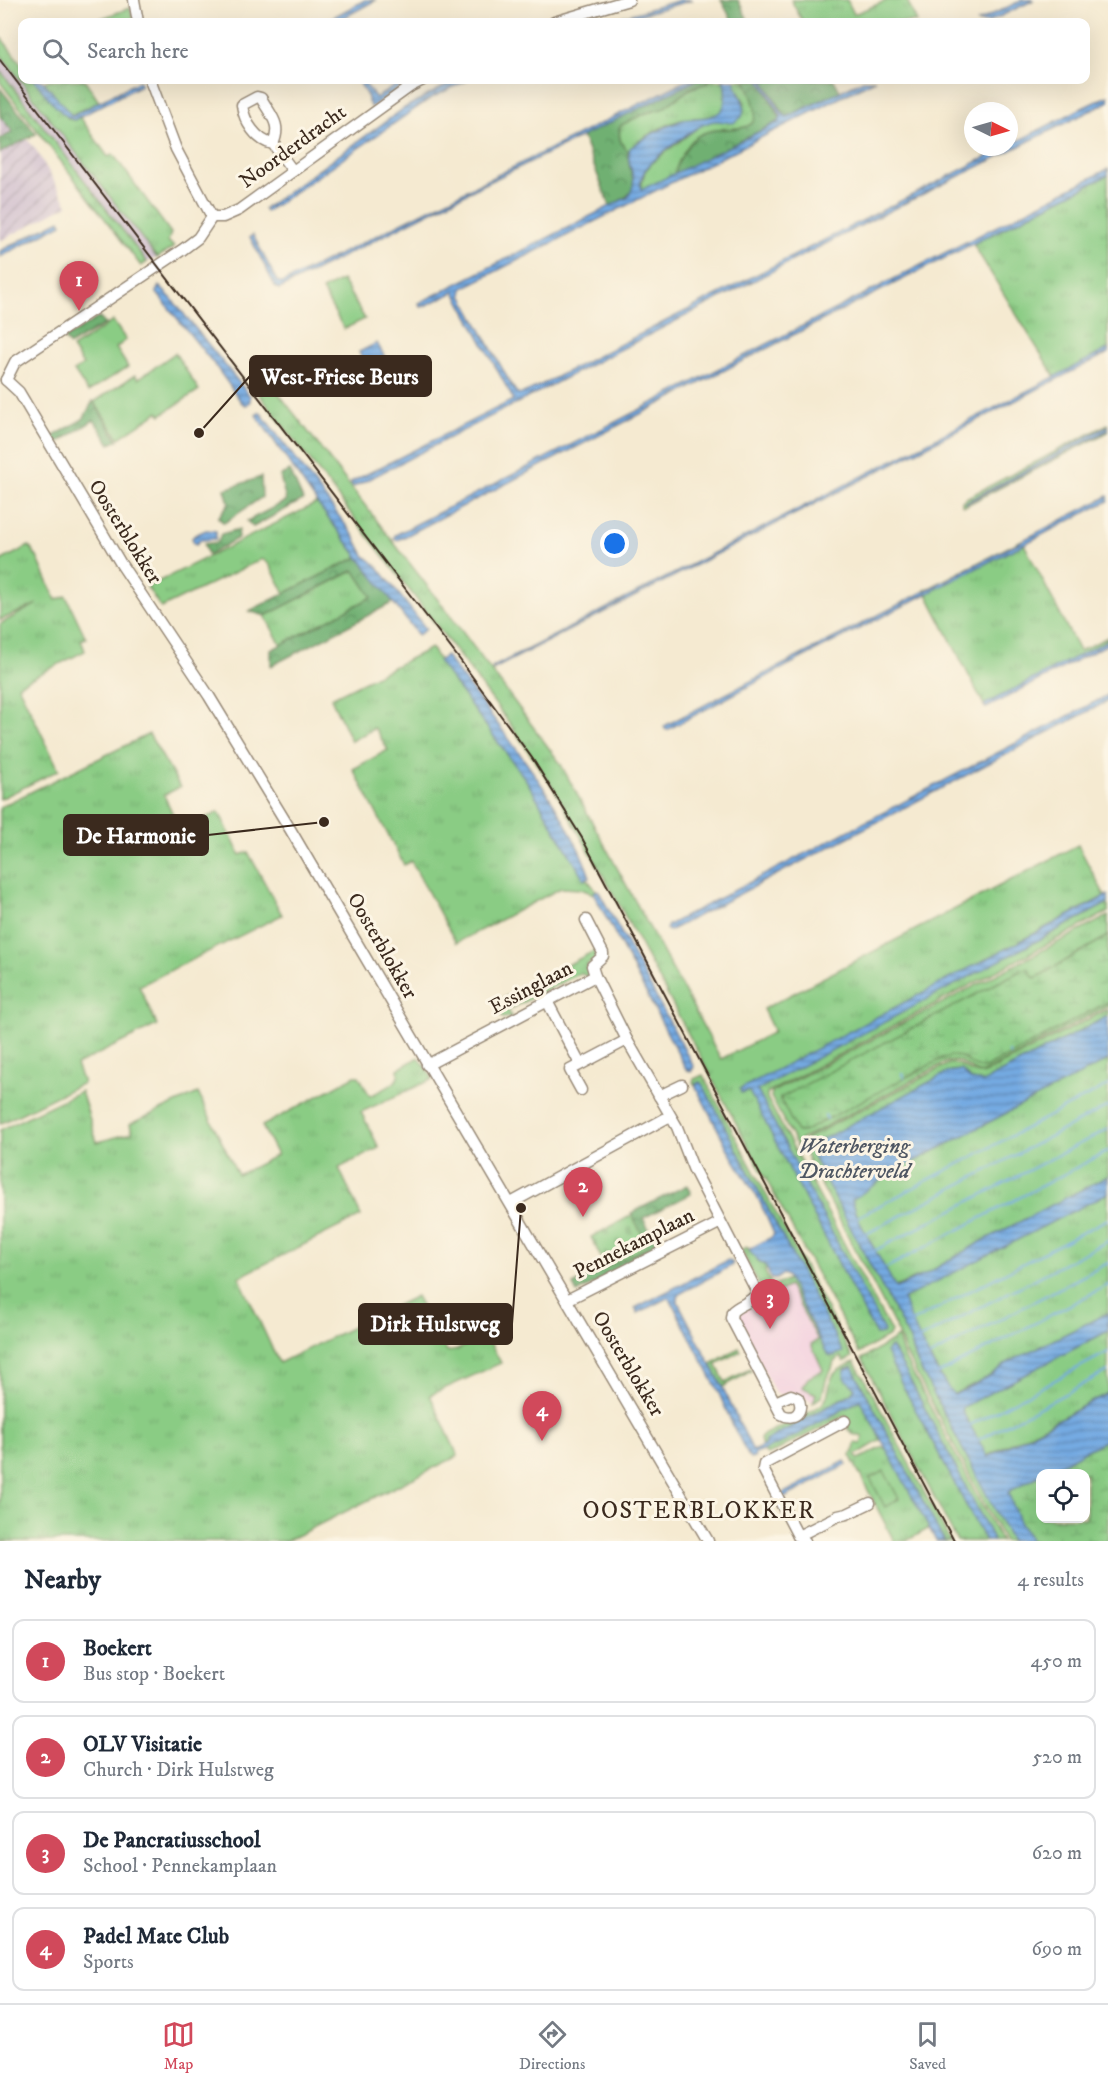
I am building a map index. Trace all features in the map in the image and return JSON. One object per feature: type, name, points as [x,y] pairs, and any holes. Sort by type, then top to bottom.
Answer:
[{"type":"street","points":[[134,0],[137,18]]},
{"type":"street","points":[[567,18],[628,0]]},
{"type":"street","points":[[3,381],[15,362],[198,238],[212,217],[176,149],[152,84]]},
{"type":"street","name":"Noorderdracht","points":[[212,217],[224,217],[239,210],[415,84]]},
{"type":"street","points":[[273,144],[292,171]]},
{"type":"street","name":"Oosterblokker","points":[[3,381],[19,392],[121,564],[222,717],[511,1203],[708,1541]]},
{"type":"street","name":"Essinglaan","points":[[427,1065],[595,976],[592,966],[603,956],[603,953],[586,920]]},
{"type":"street","name":"Pennekamplaan","points":[[595,976],[627,1040],[677,1127],[693,1168],[757,1292],[755,1298],[735,1308],[731,1318],[775,1402]]},
{"type":"street","points":[[547,1001],[580,1064]]},
{"type":"street","points":[[581,1090],[570,1070],[627,1040]]},
{"type":"street","points":[[659,1096],[681,1085]]},
{"type":"street","points":[[511,1203],[670,1116]]},
{"type":"street","name":"Pennekamplaan","points":[[567,1300],[720,1223]]},
{"type":"street","points":[[845,1421],[764,1464],[763,1469],[801,1539],[838,1516],[870,1503]]},
{"type":"shaded area","points":[[0,54],[18,77],[18,84],[23,84],[157,258],[147,262],[0,70]]},
{"type":"shaded area","points":[[0,106],[36,150],[68,205],[0,241]]},
{"type":"shaded area","points":[[790,1285],[819,1341],[826,1369],[813,1402],[790,1391],[781,1395],[775,1393],[738,1318],[742,1311]]},
{"type":"green space","points":[[721,0],[738,0],[747,18],[731,18]]},
{"type":"green space","points":[[791,0],[847,0],[854,14],[888,0],[907,0],[915,18],[801,18]]},
{"type":"green space","points":[[130,8],[133,18],[102,18]]},
{"type":"green space","points":[[0,36],[18,60],[18,77],[0,54]]},
{"type":"green space","points":[[0,70],[147,262],[141,266],[0,82]]},
{"type":"green space","points":[[23,84],[38,84],[69,119],[74,120],[80,117],[108,157],[113,154],[171,233],[168,241],[174,247],[157,258]]},
{"type":"green space","points":[[46,84],[88,84],[99,102],[70,115]]},
{"type":"green space","points":[[689,84],[705,84],[691,88],[662,109],[646,113],[621,125],[619,136],[621,143],[628,151],[634,183],[630,193],[610,206],[582,136]]},
{"type":"green space","points":[[705,84],[725,84],[726,101],[724,108],[717,114],[689,118],[665,126],[640,140],[628,151],[623,146],[619,136],[621,125],[646,113],[662,109],[691,88]]},
{"type":"green space","points":[[736,84],[747,84],[754,102],[755,116],[752,124],[708,132],[696,137],[681,157],[675,174],[640,190],[645,171],[654,161],[701,125],[722,120],[745,103]]},
{"type":"green space","points":[[747,84],[762,84],[781,120],[675,174],[681,157],[696,137],[708,132],[752,124],[755,116],[754,102]]},
{"type":"green space","points":[[765,84],[836,84],[840,91],[786,117]]},
{"type":"green space","points":[[0,88],[36,134],[0,153],[0,139],[13,132],[0,116]]},
{"type":"green space","points":[[1108,175],[1108,349],[1055,377],[973,244]]},
{"type":"green space","points":[[342,280],[365,319],[344,329],[322,290]]},
{"type":"green space","points":[[99,317],[105,324],[70,345],[64,339]]},
{"type":"green space","points":[[113,321],[126,340],[116,348],[128,367],[88,392],[74,371],[83,365],[72,348]]},
{"type":"green space","points":[[175,353],[199,390],[161,415],[158,412],[119,438],[94,402],[135,375],[138,379]]},
{"type":"green space","points":[[269,381],[452,618],[560,763],[721,1059],[774,1032],[763,1009],[1078,845],[1105,896],[741,1089],[749,1091],[876,1335],[883,1334],[757,1090],[1108,903],[1108,912],[767,1093],[767,1098],[891,1332],[889,1336],[859,1353],[608,884],[554,789],[510,724],[437,626],[255,389]]},
{"type":"green space","points":[[93,401],[118,440],[110,444],[94,420],[56,444],[52,437],[83,419]]},
{"type":"green space","points":[[1108,424],[966,502],[1108,430],[1108,432],[965,506],[962,505],[962,501],[966,498]]},
{"type":"green space","points":[[290,471],[303,500],[253,527],[247,521],[286,501],[280,476]]},
{"type":"green space","points":[[261,477],[262,497],[224,523],[218,518],[229,503],[225,489]]},
{"type":"green space","points":[[317,503],[358,557],[285,593],[269,564],[262,559],[161,608],[147,587]]},
{"type":"green space","points":[[239,529],[238,538],[208,555],[204,544],[218,542],[221,534]]},
{"type":"green space","points":[[1022,540],[1079,651],[1108,637],[1108,640],[985,707],[925,590]]},
{"type":"green space","points":[[29,546],[37,557],[56,600],[66,596],[86,638],[81,640],[85,651],[18,685],[59,770],[0,799],[0,624],[37,604],[0,620],[0,561]]},
{"type":"green space","points":[[358,557],[394,602],[271,666],[271,650],[372,597],[354,570],[265,616],[249,611]]},
{"type":"green space","points":[[355,570],[372,597],[281,645],[265,616]]},
{"type":"green space","points":[[431,648],[527,781],[584,879],[586,878],[596,890],[594,894],[581,889],[561,888],[456,943],[411,861],[404,865],[353,769],[388,750],[375,728],[351,741],[331,698]]},
{"type":"green space","points":[[149,734],[180,787],[164,795],[180,830],[219,812],[240,855],[248,852],[282,915],[139,986],[157,1025],[76,1065],[83,1083],[0,1124],[0,807]]},
{"type":"green space","points":[[1108,916],[1108,936],[1036,978],[1029,969],[1024,969],[779,1100],[923,1067],[951,1055],[962,1057],[975,1066],[985,1068],[1108,1002],[1108,1006],[982,1073],[959,1061],[946,1062],[800,1140],[797,1146],[771,1097],[772,1092]]},
{"type":"green space","points":[[1108,936],[1108,1002],[985,1068],[974,1066],[958,1056],[943,1058],[803,1132],[797,1132],[780,1098],[1024,969],[1029,969],[1036,978]]},
{"type":"green space","points":[[596,950],[595,960],[587,964],[591,975],[586,976],[580,973],[508,1010],[511,1017],[502,1018],[494,1003]]},
{"type":"green space","points":[[1108,1009],[1108,1016],[983,1082],[971,1080],[961,1070],[951,1071],[808,1147],[910,1340],[917,1362],[1011,1541],[1004,1541],[800,1144],[811,1136],[948,1064],[958,1064],[978,1074],[983,1074]]},
{"type":"green space","points":[[419,1057],[433,1079],[361,1112],[379,1148],[339,1168],[361,1216],[239,1277],[279,1363],[416,1296],[447,1352],[457,1350],[486,1335],[501,1363],[430,1395],[458,1456],[286,1541],[0,1541],[0,1130],[81,1091],[97,1142],[132,1133],[130,1124],[198,1093],[238,1175],[277,1155],[262,1126],[355,1076],[359,1076],[370,1096],[394,1083],[398,1069]]},
{"type":"green space","points":[[1108,1060],[1108,1176],[977,1244],[928,1273],[895,1287],[859,1221],[852,1199],[892,1173]]},
{"type":"green space","points":[[703,1075],[852,1357],[844,1362],[841,1357],[834,1362],[822,1396],[813,1403],[816,1394],[802,1387],[808,1378],[823,1370],[811,1344],[818,1340],[789,1286],[766,1298],[741,1250],[747,1247],[758,1261],[766,1266],[768,1270],[764,1270],[772,1286],[789,1279],[829,1355],[842,1350],[703,1085],[696,1084],[696,1087],[693,1083],[694,1079]]},
{"type":"green space","points":[[687,1185],[691,1194],[643,1218],[659,1249],[577,1293],[573,1285],[647,1246],[631,1213]]},
{"type":"green space","points":[[1108,1193],[1108,1313],[1009,1362],[988,1377],[952,1395],[917,1333],[904,1298]]},
{"type":"green space","points":[[632,1215],[648,1246],[606,1268],[591,1237]]},
{"type":"green space","points":[[1108,1331],[1108,1393],[987,1456],[962,1411],[963,1407]]},
{"type":"green space","points":[[898,1337],[903,1355],[1001,1541],[994,1541],[900,1361],[893,1349],[889,1348],[893,1367],[985,1541],[957,1541],[862,1359]]},
{"type":"green space","points":[[739,1348],[741,1351],[716,1364],[725,1382],[750,1369],[751,1371],[723,1387],[711,1364]]},
{"type":"green space","points":[[854,1362],[950,1541],[944,1541],[852,1367],[844,1370],[845,1377],[855,1388],[850,1394],[765,1441],[762,1447],[760,1439],[763,1435],[822,1404],[827,1397],[834,1374]]},
{"type":"green space","points":[[860,1400],[881,1440],[856,1455],[857,1458],[883,1447],[887,1449],[928,1526],[928,1529],[906,1541],[894,1541],[850,1455],[854,1452],[855,1443],[861,1444],[863,1437],[852,1434],[852,1431],[848,1430],[846,1415],[768,1455],[763,1450],[786,1441]]},
{"type":"green space","points":[[1108,1439],[1108,1541],[1031,1541],[1019,1522],[1008,1492],[1036,1477],[1036,1523],[1090,1523],[1090,1469],[1052,1469]]},
{"type":"green space","points":[[884,1471],[899,1499],[885,1507],[870,1478]]},
{"type":"water","points":[[365,0],[376,0],[343,18],[331,18]]},
{"type":"water","points":[[680,0],[692,0],[629,18],[618,18]]},
{"type":"water","points":[[1022,0],[1034,0],[997,18],[985,18]]},
{"type":"water","points":[[37,84],[46,84],[72,116],[133,84],[141,85],[74,120],[69,118]]},
{"type":"water","points":[[360,84],[365,84],[376,98],[398,84],[405,84],[371,107]]},
{"type":"water","points":[[449,84],[460,84],[431,98],[266,212],[264,209],[406,107]]},
{"type":"water","points":[[679,84],[689,84],[279,289],[275,286],[250,237],[253,235],[277,281],[282,283]]},
{"type":"water","points":[[724,84],[736,84],[744,106],[742,117],[733,123],[710,122],[674,144],[648,166],[641,181],[641,190],[779,122],[781,116],[762,84],[765,84],[782,113],[787,117],[855,84],[867,84],[463,288],[462,295],[517,393],[521,394],[537,387],[988,156],[1000,156],[354,487],[351,485],[351,482],[513,399],[455,292],[422,307],[419,303],[628,197],[633,183],[629,162],[630,148],[673,124],[717,114],[723,108]]},
{"type":"water","points":[[1108,96],[1108,102],[1018,147],[1018,141],[1084,107]]},
{"type":"water","points":[[1108,169],[1108,175],[750,357],[402,538],[394,539],[395,535]]},
{"type":"water","points":[[60,220],[62,224],[0,257],[0,251]]},
{"type":"water","points":[[159,286],[250,396],[250,402],[246,405],[242,403],[156,292]]},
{"type":"water","points":[[377,343],[393,372],[374,381],[359,352]]},
{"type":"water","points":[[1108,349],[1108,353],[492,670],[493,667]]},
{"type":"water","points":[[260,412],[354,536],[364,555],[378,567],[426,629],[418,635],[317,503],[256,415]]},
{"type":"water","points":[[1108,426],[1108,430],[966,502]]},
{"type":"water","points":[[1108,496],[1108,501],[667,730],[665,729],[664,726]]},
{"type":"water","points":[[206,530],[216,531],[216,539],[200,540],[194,543],[192,538]]},
{"type":"water","points":[[1108,640],[1108,644],[986,708],[984,706],[985,704]]},
{"type":"water","points":[[446,656],[526,762],[545,791],[563,819],[590,877],[584,879],[527,781],[438,661]]},
{"type":"water","points":[[1108,695],[1108,701],[669,931],[666,929],[668,925]]},
{"type":"water","points":[[598,890],[694,1067],[691,1072],[686,1069],[594,894]]},
{"type":"water","points":[[1108,895],[1108,903],[757,1090],[884,1331],[883,1334],[876,1335],[749,1091],[741,1093],[740,1089]]},
{"type":"water","name":"Waterberging Drachterveld","points":[[1108,1016],[1108,1060],[892,1173],[852,1200],[859,1221],[896,1288],[1108,1176],[1108,1193],[903,1299],[925,1349],[954,1395],[988,1377],[1009,1362],[1108,1313],[1108,1331],[963,1407],[962,1411],[988,1457],[1108,1393],[1108,1439],[1051,1469],[1036,1469],[1036,1477],[1008,1492],[1019,1522],[1031,1541],[1011,1541],[917,1362],[910,1340],[808,1147],[948,1072],[961,1070],[971,1080],[983,1082]]},
{"type":"water","points":[[700,1082],[843,1352],[833,1356],[829,1355],[787,1276],[783,1274],[776,1279],[771,1279],[766,1266],[754,1257],[749,1249],[774,1234],[759,1200],[731,1155],[696,1087],[696,1084]]},
{"type":"water","points":[[728,1260],[733,1263],[731,1266],[681,1293],[678,1302],[753,1451],[765,1445],[765,1441],[851,1394],[855,1388],[846,1378],[844,1371],[852,1367],[944,1541],[936,1541],[860,1400],[786,1441],[755,1454],[754,1458],[750,1459],[669,1297],[638,1313],[635,1308]]},
{"type":"water","points":[[891,1347],[994,1541],[985,1541],[893,1367],[886,1352]]},
{"type":"water","points":[[845,1461],[847,1465],[782,1499],[780,1495]]},
{"type":"waterway","points":[[902,1074],[904,1078]]},
{"type":"waterway","points":[[856,1218],[1108,1085]]},
{"type":"waterway","points":[[864,1235],[1108,1106]]},
{"type":"waterway","points":[[825,1115],[827,1119]]},
{"type":"waterway","points":[[874,1251],[1108,1129]]},
{"type":"waterway","points":[[882,1270],[1108,1151]]},
{"type":"waterway","points":[[911,1322],[1108,1219]]},
{"type":"waterway","points":[[919,1339],[1108,1241]]},
{"type":"waterway","points":[[930,1356],[1108,1263]]},
{"type":"waterway","points":[[938,1374],[1108,1285]]},
{"type":"waterway","points":[[970,1425],[1108,1352]]},
{"type":"waterway","points":[[978,1440],[1108,1371]]},
{"type":"railway","points":[[0,60],[18,83]]},
{"type":"railway","points":[[18,84],[460,660],[532,758],[582,838],[954,1541]]},
{"type":"place","name":"Boekert","points":[[79,311]]},
{"type":"place","name":"West-Friese Beurs","points":[[199,433]]},
{"type":"place","name":"De Harmonie","points":[[324,822]]},
{"type":"place","name":"Dirk Hulstweg","points":[[521,1208]]},
{"type":"place","name":"OLV Visitatie","points":[[583,1217]]},
{"type":"place","name":"De Pancratiusschool","points":[[770,1329]]},
{"type":"place","name":"Padel Mate Club","points":[[542,1441]]},
{"type":"district","name":"OOSTERBLOKKER","points":[[699,1511]]}]
